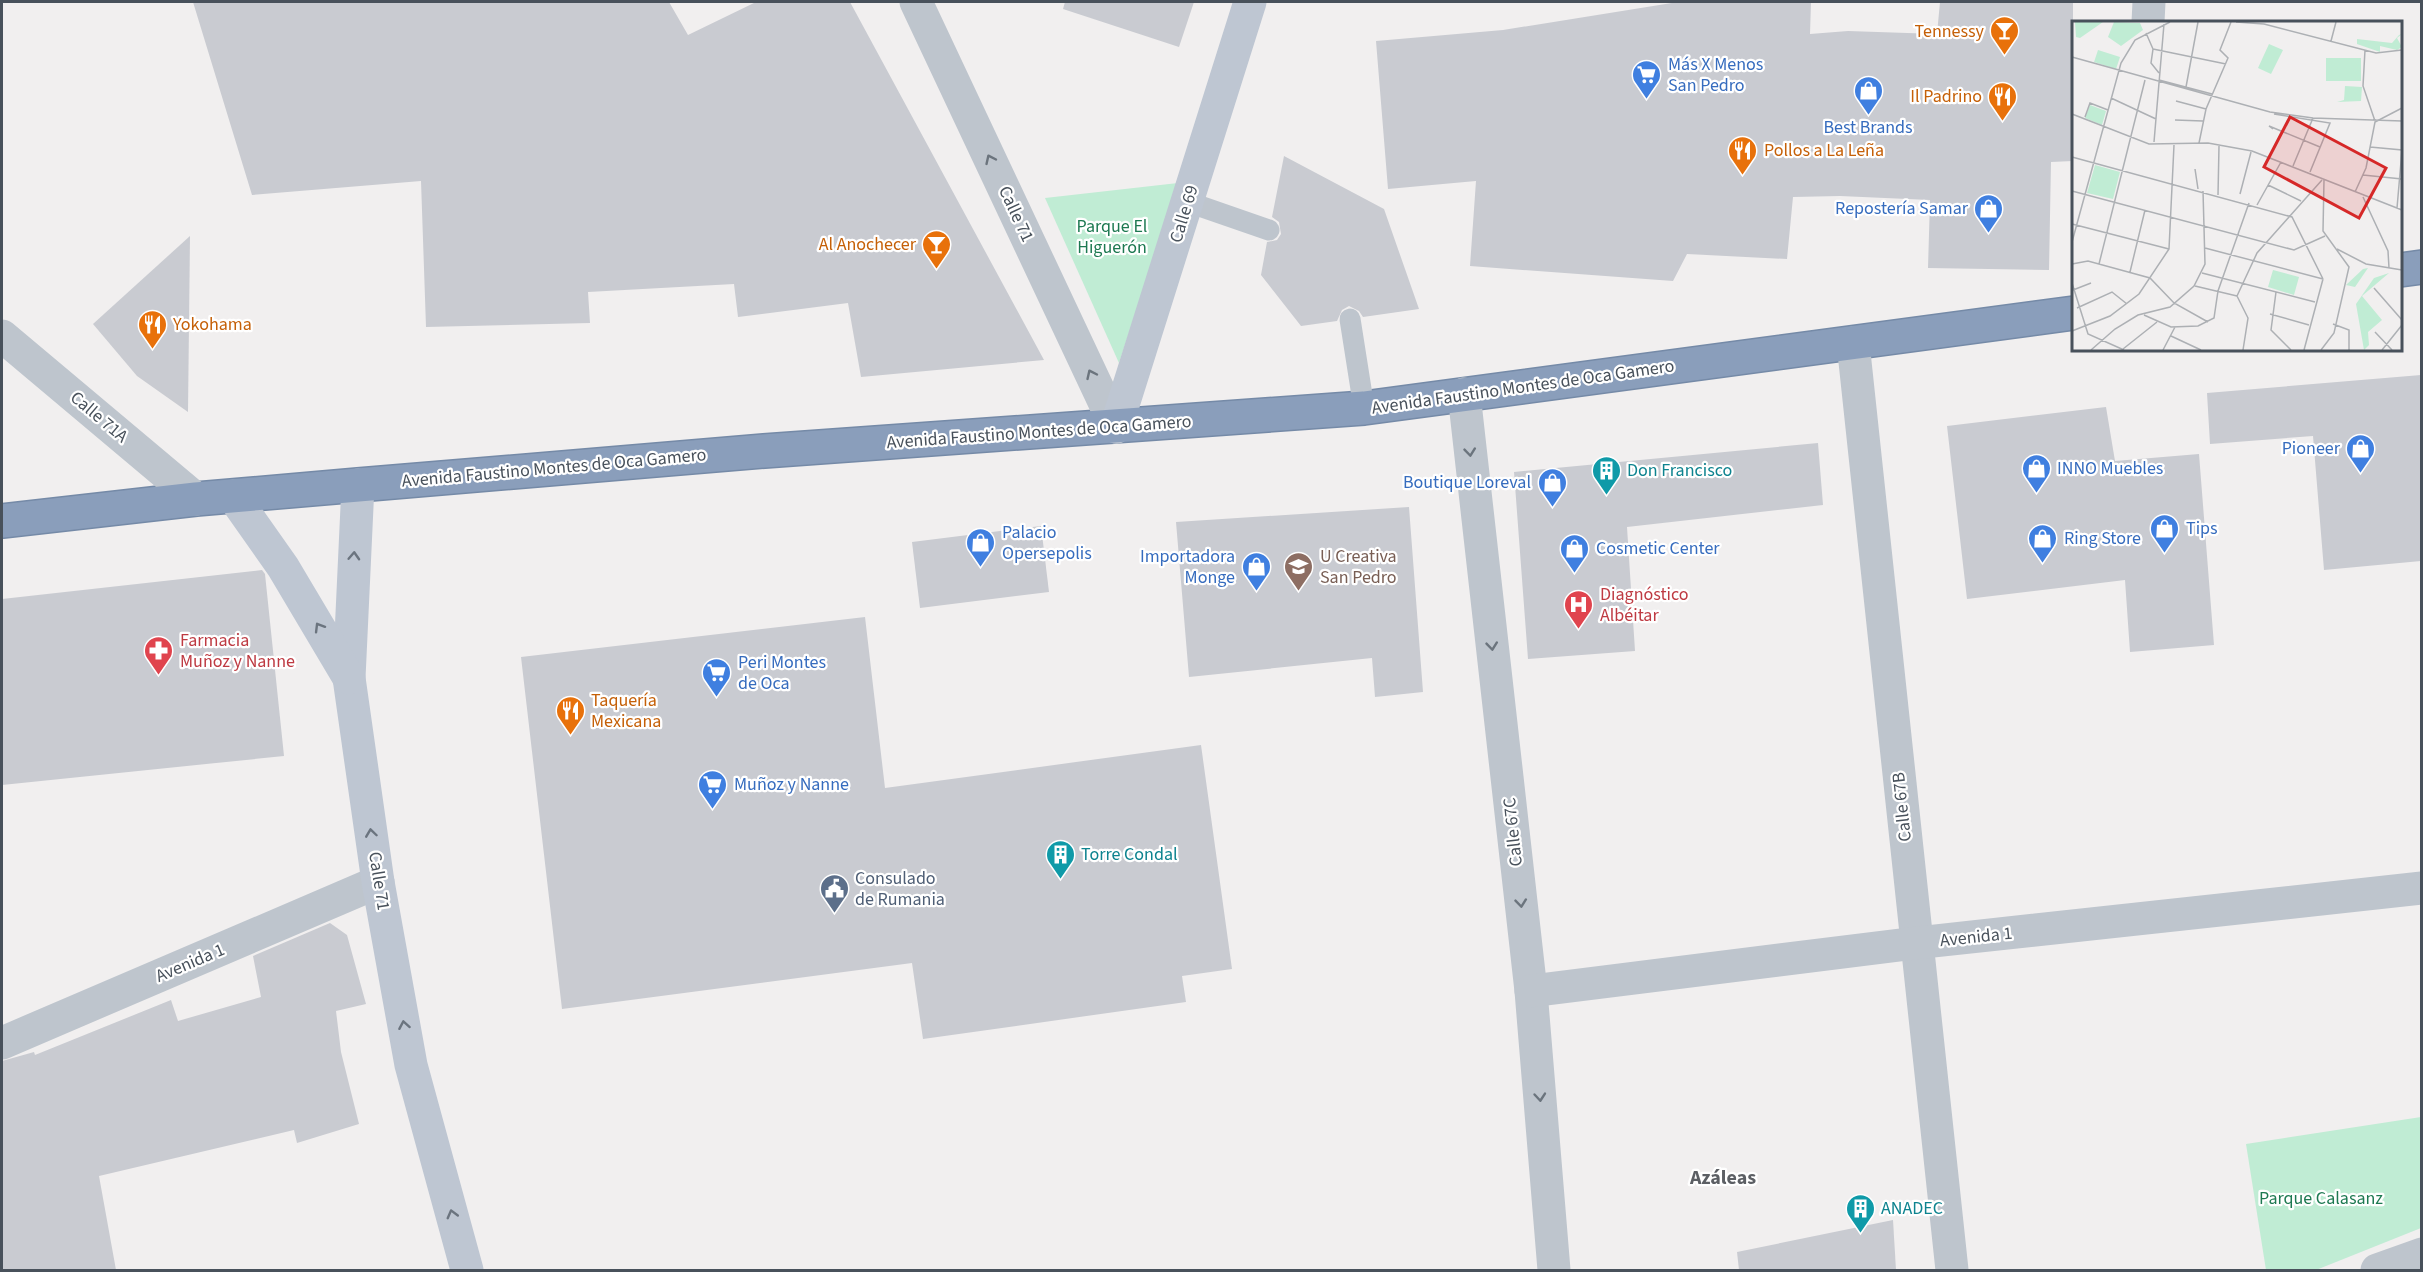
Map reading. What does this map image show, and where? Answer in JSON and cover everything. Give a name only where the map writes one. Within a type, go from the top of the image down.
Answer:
[{"type":"highway","points":[[2402,270],[2421,267]]},
{"type":"highway","name":"Avenida Faustino Montes de Oca Gamero","points":[[2,521],[196,499],[358,484],[752,452],[1364,408],[2072,313]]},
{"type":"main road","name":"Calle 69","points":[[1116,427],[1250,2]]},
{"type":"main road","name":"Calle 71","points":[[358,484],[349,678],[378,882],[411,1065],[467,1270]]},
{"type":"main road","points":[[232,496],[284,567],[349,678]]},
{"type":"street","name":"Calle 71","points":[[915,2],[1116,427]]},
{"type":"street","points":[[2148,21],[2149,2]]},
{"type":"street","name":"Calle 71A","points":[[2,336],[196,499]]},
{"type":"street","name":"Calle 67B","points":[[1853,343],[1952,1270]]},
{"type":"street","name":"Calle 67C","points":[[1464,394],[1531,991],[1554,1270]]},
{"type":"street","name":"Avenida 1","points":[[2,1043],[378,882]]},
{"type":"street","name":"Avenida 1","points":[[1531,991],[1916,943],[2421,888]]},
{"type":"street","points":[[2377,1270],[2421,1254]]},
{"type":"lane","points":[[1188,202],[1269,230]]},
{"type":"lane","points":[[1350,319],[1364,408]]},
{"type":"green space","name":"Parque El Higuerón","points":[[1178,183],[1119,363],[1045,198]]},
{"type":"green space","name":"Parque Calasanz","points":[[2421,1117],[2421,1228],[2316,1270],[2266,1270],[2246,1144]]},
{"type":"building","points":[[193,2],[669,2],[688,35],[756,2],[850,2],[1044,360],[861,377],[848,303],[738,317],[734,284],[588,292],[590,323],[426,327],[421,181],[252,195]]},
{"type":"building","points":[[1065,2],[1194,2],[1179,47],[1063,9]]},
{"type":"building","points":[[1678,2],[1811,2],[1810,34],[1848,31],[1937,34],[1940,2],[2073,2],[2072,161],[2051,162],[2049,270],[1928,268],[1930,200],[1840,196],[1793,197],[1787,259],[1687,254],[1673,281],[1470,266],[1476,181],[1388,189],[1376,41],[1503,30]]},
{"type":"building","points":[[1284,156],[1384,209],[1419,309],[1363,317],[1359,311],[1349,306],[1342,310],[1337,321],[1301,326],[1261,275],[1267,242],[1277,240],[1281,234],[1279,222],[1272,217]]},
{"type":"building","name":"Yokohama","points":[[190,236],[188,412],[137,376],[93,324]]},
{"type":"building","name":"Pioneer","points":[[2421,375],[2421,561],[2324,570],[2313,436],[2210,444],[2207,393]]},
{"type":"building","points":[[2106,407],[2115,461],[2199,454],[2214,645],[2130,652],[2125,580],[1967,599],[1947,426]]},
{"type":"building","points":[[1818,443],[1823,505],[1627,527],[1635,651],[1528,659],[1514,472]]},
{"type":"building","name":"U Creativa San Pedro","points":[[1409,507],[1423,692],[1375,697],[1372,658],[1189,677],[1176,522]]},
{"type":"building","name":"Palacio Opersepolis","points":[[1041,526],[1049,592],[920,608],[912,542]]},
{"type":"building","name":"Farmacia Muñoz y Nanne","points":[[262,570],[265,574],[284,756],[2,785],[2,599]]},
{"type":"building","name":"Muñoz y Nanne","points":[[865,617],[885,788],[1201,745],[1232,969],[1182,976],[1186,1002],[923,1039],[912,963],[562,1009],[521,657]]},
{"type":"building","points":[[330,923],[347,935],[366,1004],[336,1011],[341,1052],[359,1124],[297,1143],[294,1130],[99,1176],[116,1270],[2,1270],[2,1061],[34,1052],[35,1055],[171,1000],[178,1021],[261,997],[253,956]]},
{"type":"building","name":"ANADEC","points":[[1893,1220],[1896,1270],[1739,1270],[1737,1252]]},
{"type":"place","name":"Tennessy","points":[[2005,56]]},
{"type":"place","name":"Más X Menos San Pedro","points":[[1647,100]]},
{"type":"place","name":"Best Brands","points":[[1868,116]]},
{"type":"place","name":"Il Padrino","points":[[2003,122]]},
{"type":"place","name":"Pollos a La Leña","points":[[1743,176]]},
{"type":"place","name":"Repostería Samar","points":[[1989,234]]},
{"type":"place","name":"Al Anochecer","points":[[937,270]]},
{"type":"place","name":"Yokohama","points":[[152,350]]},
{"type":"place","name":"Pioneer","points":[[2361,474]]},
{"type":"place","name":"INNO Muebles","points":[[2036,494]]},
{"type":"place","name":"Don Francisco","points":[[1606,496]]},
{"type":"place","name":"Boutique Loreval","points":[[1552,508]]},
{"type":"place","name":"Tips","points":[[2165,554]]},
{"type":"place","name":"Ring Store","points":[[2043,564]]},
{"type":"place","name":"Palacio Opersepolis","points":[[981,568]]},
{"type":"place","name":"Cosmetic Center","points":[[1575,574]]},
{"type":"place","name":"Importadora Monge","points":[[1256,592]]},
{"type":"place","name":"U Creativa San Pedro","points":[[1299,592]]},
{"type":"place","name":"Diagnóstico Albéitar","points":[[1579,630]]},
{"type":"place","name":"Farmacia Muñoz y Nanne","points":[[159,676]]},
{"type":"place","name":"Peri Montes de Oca","points":[[717,698]]},
{"type":"place","name":"Taquería Mexicana","points":[[570,736]]},
{"type":"place","name":"Muñoz y Nanne","points":[[713,810]]},
{"type":"place","name":"Torre Condal","points":[[1060,880]]},
{"type":"place","name":"Consulado de Rumania","points":[[834,914]]},
{"type":"place","name":"ANADEC","points":[[1860,1234]]},
{"type":"district","name":"Azáleas","points":[[1723,1178]]}]
